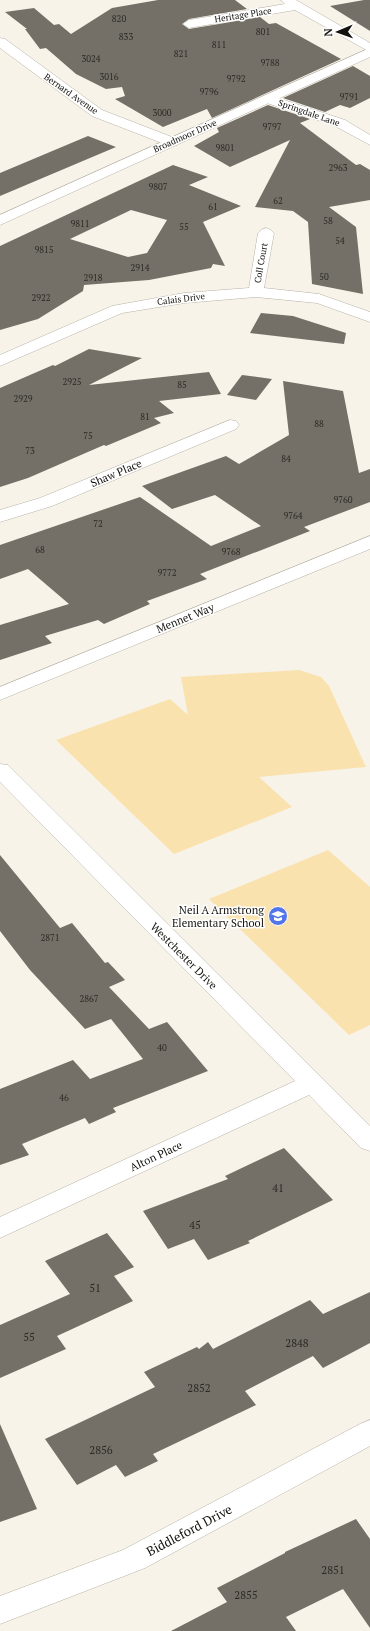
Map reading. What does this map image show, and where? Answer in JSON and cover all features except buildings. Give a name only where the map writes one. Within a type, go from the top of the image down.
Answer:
[{"type":"street","name":"Heritage Place","points":[[189,24],[292,3]]},
{"type":"street","points":[[292,3],[370,48]]},
{"type":"street","name":"Bernard Avenue","points":[[0,42],[97,113],[172,142]]},
{"type":"street","name":"Broadmoor Drive","points":[[0,222],[370,52]]},
{"type":"street","name":"Springdale Lane","points":[[269,99],[340,123],[370,141]]},
{"type":"street","name":"Coll Court","points":[[256,292],[266,233]]},
{"type":"street","name":"Calais Drive","points":[[0,361],[118,309],[184,298],[256,292],[319,299],[370,317]]},
{"type":"street","name":"Shaw Place","points":[[0,516],[46,502],[230,425]]},
{"type":"street","name":"Mennet Way","points":[[0,694],[370,542]]},
{"type":"street","name":"Westchester Drive","points":[[0,770],[370,1142]]},
{"type":"street","name":"Alton Place","points":[[0,1228],[311,1084]]},
{"type":"street","name":"Biddleford Drive","points":[[0,1610],[134,1559],[370,1432]]},
{"type":"shaded area","points":[[299,670],[321,677],[329,686],[366,767],[259,777],[292,807],[174,854],[56,740],[170,699],[188,715],[181,677]]},
{"type":"shaded area","points":[[328,850],[370,887],[370,1025],[349,1035],[209,899]]},
{"type":"place","name":"Neil A Armstrong Elementary School","points":[[278,916]]}]
